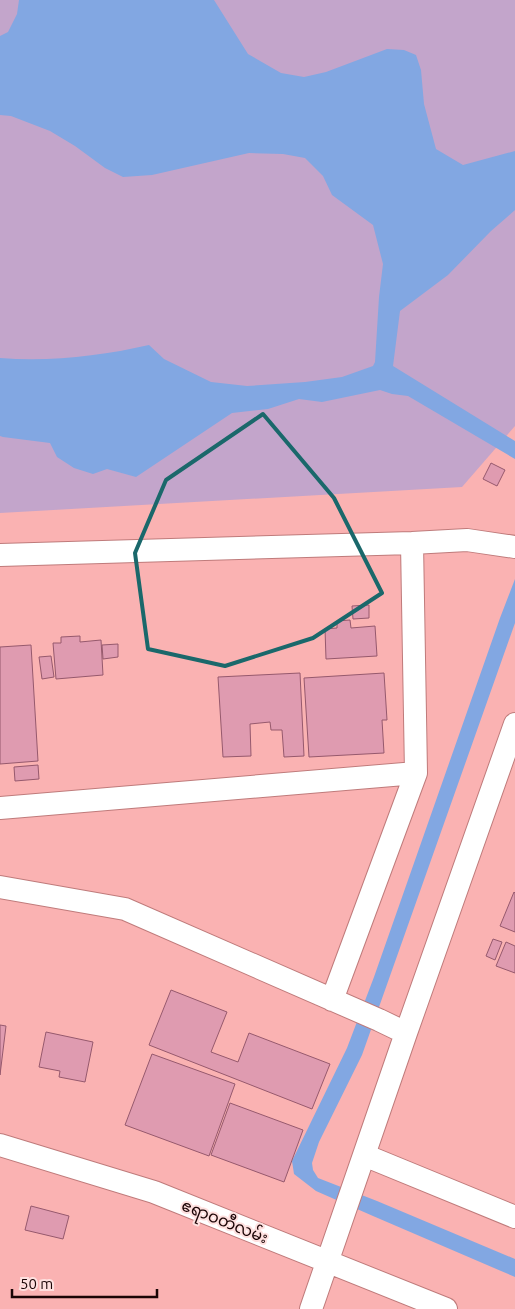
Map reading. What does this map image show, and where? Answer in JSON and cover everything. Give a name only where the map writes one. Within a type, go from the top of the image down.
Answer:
[{"type":"street","points":[[0,556],[467,540],[515,547]]},
{"type":"street","points":[[332,1000],[416,773],[412,543]]},
{"type":"street","points":[[311,1309],[515,724]]},
{"type":"street","points":[[0,808],[416,773]]},
{"type":"street","points":[[0,887],[125,909],[406,1033]]},
{"type":"street","name":"ဧရာဝတီလမ်း","points":[[0,1145],[154,1192],[446,1309]]},
{"type":"street","points":[[364,1155],[515,1217]]},
{"type":"highlighted area","points":[[263,414],[334,498],[382,593],[313,638],[225,666],[148,649],[135,553],[166,480]]},
{"type":"shaded area","points":[[0,0],[515,0],[515,426],[462,487],[0,513]]},
{"type":"water","points":[[19,0],[214,0],[248,54],[281,73],[304,77],[326,72],[387,49],[404,50],[416,55],[421,70],[424,104],[436,149],[463,165],[515,151],[515,210],[491,231],[448,275],[400,311],[393,366],[515,441],[515,459],[408,396],[380,390],[322,402],[299,399],[268,409],[232,413],[136,477],[107,469],[93,474],[74,468],[57,457],[50,443],[0,436],[0,358],[56,359],[149,345],[164,359],[211,382],[247,386],[342,377],[373,366],[375,362],[383,264],[373,225],[332,195],[323,176],[305,158],[283,154],[249,153],[152,175],[123,177],[105,168],[75,146],[50,131],[11,116],[0,115],[0,36],[8,32],[17,14]]},
{"type":"water","points":[[515,579],[515,623],[362,1055],[319,1142],[312,1163],[313,1170],[318,1178],[515,1259],[515,1277],[316,1191],[294,1174],[292,1161],[347,1048]]},
{"type":"building","points":[[491,463],[505,470],[497,486],[483,479]]},
{"type":"building","points":[[369,605],[369,618],[353,619],[352,606]]},
{"type":"building","points":[[350,620],[351,628],[375,626],[377,656],[326,659],[325,629],[337,628],[337,621]]},
{"type":"building","points":[[80,636],[80,642],[101,640],[103,675],[56,679],[53,643],[61,643],[61,637]]},
{"type":"building","points":[[118,644],[118,657],[103,659],[102,645]]},
{"type":"building","points":[[31,645],[38,761],[0,764],[0,647]]},
{"type":"building","points":[[51,656],[54,677],[42,679],[39,657]]},
{"type":"building","points":[[300,673],[304,756],[284,757],[282,730],[271,730],[270,722],[250,724],[251,756],[223,757],[218,677]]},
{"type":"building","points":[[384,673],[387,720],[382,720],[384,753],[309,757],[304,678]]},
{"type":"building","points":[[38,765],[39,779],[15,781],[14,767]]},
{"type":"building","points":[[515,893],[515,932],[500,926]]},
{"type":"building","points":[[493,939],[502,942],[495,960],[486,956]]},
{"type":"building","points":[[506,942],[515,946],[515,973],[496,966]]},
{"type":"building","points":[[171,990],[227,1012],[211,1052],[238,1062],[249,1033],[330,1064],[312,1109],[149,1045]]},
{"type":"building","points":[[0,1025],[6,1026],[0,1075]]},
{"type":"building","points":[[46,1032],[93,1042],[85,1082],[59,1077],[60,1071],[39,1067]]},
{"type":"building","points":[[152,1054],[235,1084],[209,1156],[125,1125]]},
{"type":"building","points":[[230,1103],[303,1130],[284,1182],[211,1155]]},
{"type":"building","points":[[31,1206],[69,1216],[63,1239],[25,1230]]}]
